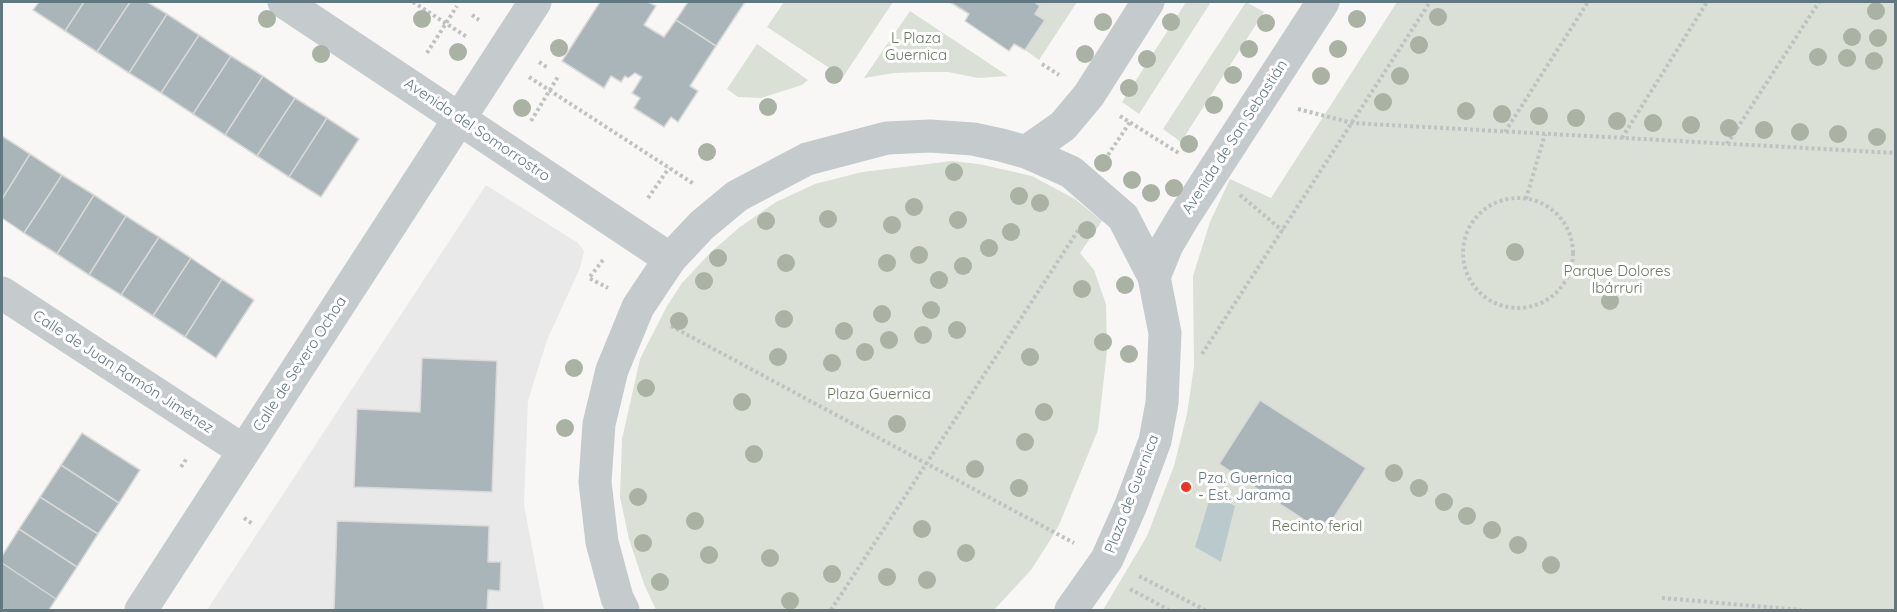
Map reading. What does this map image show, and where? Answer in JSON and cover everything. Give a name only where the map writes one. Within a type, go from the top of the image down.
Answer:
[{"type":"street","name":"Avenida del Somorrostro","points":[[284,2],[670,259]]},
{"type":"street","name":"Calle de Severo Ochoa","points":[[141,610],[458,117],[535,2]]},
{"type":"street","points":[[1026,152],[1063,126],[1089,95],[1148,2]]},
{"type":"street","name":"Avenida de San Sebastián","points":[[1154,277],[1167,245],[1183,218],[1323,2]]},
{"type":"street","name":"Plaza de Guernica","points":[[623,610],[616,598],[602,542],[594,482],[599,424],[612,370],[638,307],[670,259],[736,196],[807,159],[887,138],[930,136],[973,139],[1026,152],[1071,172],[1123,218],[1154,277],[1164,324],[1165,365],[1162,403],[1155,441],[1131,505],[1107,559],[1071,610]]},
{"type":"street","name":"Calle de Juan Ramón Jiménez","points":[[2,293],[244,452]]},
{"type":"path","points":[[413,2],[728,204]]},
{"type":"path","points":[[1165,365],[1194,366],[1430,2]]},
{"type":"path","points":[[1505,132],[1588,2]]},
{"type":"path","points":[[1621,138],[1707,2]]},
{"type":"path","points":[[1727,144],[1819,2]]},
{"type":"path","points":[[1289,106],[1352,123],[1896,153]]},
{"type":"path","points":[[831,610],[1077,234],[1095,191],[1103,164],[1130,122]]},
{"type":"path","points":[[1526,199],[1545,134]]},
{"type":"path","points":[[1235,190],[1283,231]]},
{"type":"path","points":[[1508,199],[1526,199],[1543,204],[1563,221],[1573,245],[1572,264],[1566,281],[1554,295],[1538,304],[1520,309],[1502,306],[1485,297],[1472,284],[1465,266],[1463,248],[1468,231],[1478,216],[1491,205],[1508,199]]},
{"type":"path","points":[[589,278],[693,339],[1062,538],[1205,610]]},
{"type":"path","points":[[1662,598],[1801,610]]},
{"type":"shaded area","points":[[486,185],[578,243],[584,251],[580,268],[547,340],[528,401],[524,505],[544,610],[207,610]]},
{"type":"shaded area","points":[[1211,494],[1235,506],[1221,562],[1195,547]]},
{"type":"green space","points":[[784,2],[893,2],[843,77],[767,27]]},
{"type":"green space","points":[[1034,2],[1077,2],[1039,60],[1025,50],[1044,20],[1035,14],[1040,6]]},
{"type":"green space","points":[[1186,2],[1211,2],[1139,114],[1122,102]]},
{"type":"green space","points":[[1246,2],[1264,12],[1181,142],[1163,129]]},
{"type":"green space","name":"Parque Dolores Ibárruri","points":[[1397,2],[1895,2],[1895,610],[1103,610],[1147,536],[1174,466],[1187,414],[1194,366],[1193,276],[1210,222],[1230,179],[1271,198]],"holes":[[[1211,494],[1221,562],[1196,547]]]},
{"type":"green space","name":"L Plaza Guernica","points":[[910,11],[1008,76],[978,78],[948,72],[925,72],[894,73],[864,78]]},
{"type":"green space","points":[[757,44],[808,80],[802,85],[761,98],[738,97],[727,89]]},
{"type":"green space","name":"Plaza Guernica","points":[[952,161],[979,164],[1032,176],[1075,199],[1102,221],[1080,253],[1094,270],[1106,304],[1107,351],[1098,430],[1059,525],[1031,570],[994,610],[656,610],[644,584],[629,539],[620,497],[622,439],[640,359],[667,306],[682,283],[711,252],[740,227],[776,202],[815,184],[862,172]]},
{"type":"building","points":[[39,2],[84,2],[65,31],[33,10]]},
{"type":"building","points":[[84,2],[130,2],[97,52],[65,31]]},
{"type":"building","points":[[130,2],[147,2],[167,14],[129,73],[97,52]]},
{"type":"building","points":[[600,2],[648,2],[656,6],[644,25],[664,37],[676,20],[716,46],[690,86],[698,91],[678,122],[671,117],[664,127],[634,108],[640,98],[632,93],[642,77],[635,73],[628,78],[625,76],[621,82],[611,76],[604,88],[562,61]]},
{"type":"building","points":[[688,2],[745,2],[716,46],[676,20]]},
{"type":"building","points":[[950,2],[1034,2],[1040,6],[1035,14],[1045,20],[1025,50],[1014,44],[1009,51],[965,21],[969,14]]},
{"type":"building","points":[[167,14],[199,35],[161,93],[129,73]]},
{"type":"building","points":[[199,35],[231,56],[193,114],[161,93]]},
{"type":"building","points":[[231,56],[263,76],[225,135],[193,114]]},
{"type":"building","points":[[263,76],[295,98],[257,156],[225,135]]},
{"type":"building","points":[[295,98],[327,118],[289,177],[257,156]]},
{"type":"building","points":[[327,118],[359,139],[321,197],[289,177]]},
{"type":"building","points":[[2,136],[30,154],[2,199]]},
{"type":"building","points":[[30,154],[62,175],[24,233],[2,218],[2,199]]},
{"type":"building","points":[[62,175],[94,195],[57,254],[24,233]]},
{"type":"building","points":[[94,195],[126,216],[89,275],[57,254]]},
{"type":"building","points":[[126,216],[159,237],[121,295],[89,275]]},
{"type":"building","points":[[159,237],[191,258],[153,316],[121,295]]},
{"type":"building","points":[[191,258],[222,279],[185,337],[153,316]]},
{"type":"building","points":[[222,279],[254,300],[216,358],[185,337]]},
{"type":"building","points":[[422,358],[497,361],[492,492],[354,487],[357,409],[420,412]]},
{"type":"building","points":[[1260,400],[1366,468],[1324,533],[1219,464]]},
{"type":"building","points":[[82,433],[140,470],[119,503],[61,465]]},
{"type":"building","points":[[61,465],[119,503],[98,534],[40,497]]},
{"type":"building","points":[[40,497],[98,534],[77,567],[19,529]]},
{"type":"building","points":[[337,521],[489,526],[488,562],[501,562],[500,591],[488,590],[487,610],[334,610]]},
{"type":"building","points":[[19,529],[77,567],[56,599],[2,563],[2,556]]},
{"type":"building","points":[[2,563],[56,599],[49,610],[5,610],[2,608]]},
{"type":"place","name":"Pza. Guernica - Est. Jarama","points":[[1186,487]]},
{"type":"park label","name":"Recinto ferial","points":[[1317,526]]}]
